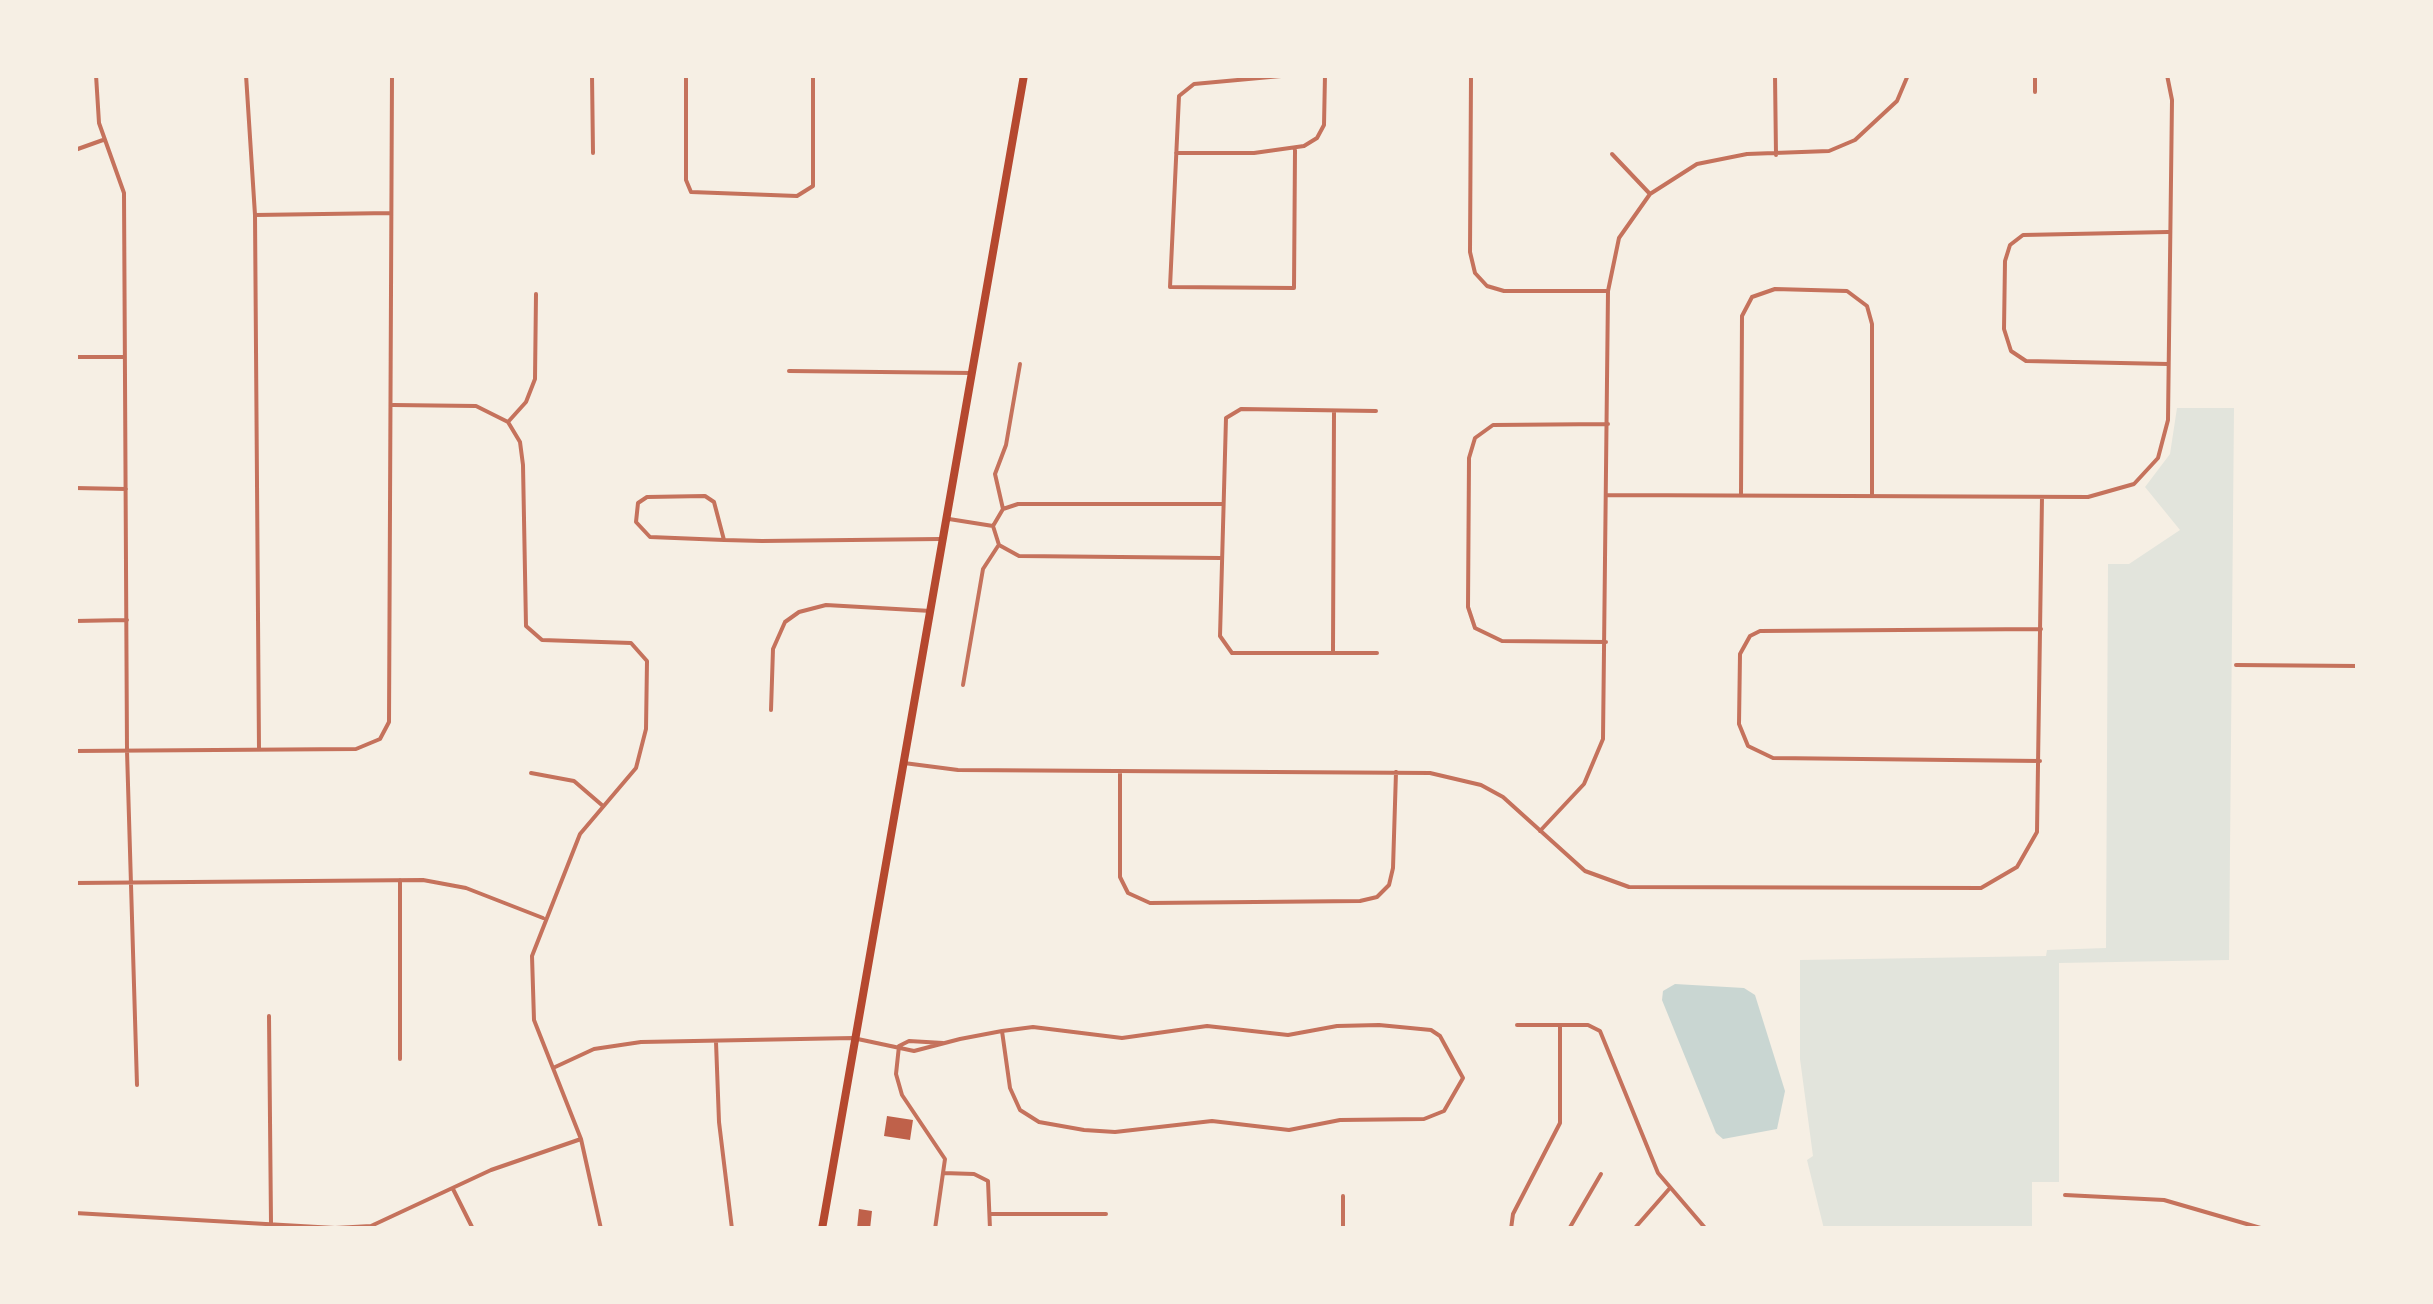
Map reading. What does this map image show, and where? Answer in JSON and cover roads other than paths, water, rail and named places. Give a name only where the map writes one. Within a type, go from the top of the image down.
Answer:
[{"type":"main road","points":[[822,1229],[852,1038],[1024,75]]},
{"type":"street","points":[[96,75],[103,140],[124,193],[127,751],[137,1085]]},
{"type":"street","points":[[246,75],[255,215],[259,749]]},
{"type":"street","points":[[75,751],[356,748],[380,739],[389,722],[392,75]]},
{"type":"street","points":[[592,75],[593,153]]},
{"type":"street","points":[[686,75],[686,180],[691,192],[797,196],[810,190],[813,75]]},
{"type":"street","points":[[1292,75],[1185,88],[1179,96],[1170,287],[1294,288],[1294,150]]},
{"type":"street","points":[[1176,152],[1294,150],[1322,131],[1324,75]]},
{"type":"street","points":[[1472,75],[1470,252],[1474,274],[1487,286],[1504,291],[1608,292]]},
{"type":"street","points":[[1775,75],[1776,154]]},
{"type":"street","points":[[1540,831],[1584,784],[1596,763],[1606,715],[1608,292],[1619,238],[1650,194],[1697,164],[1720,157],[1829,150],[1855,140],[1897,101],[1908,75]]},
{"type":"street","points":[[2034,75],[2035,92]]},
{"type":"street","points":[[1607,495],[2088,498],[2118,492],[2144,476],[2158,458],[2168,420],[2172,100],[2167,75]]},
{"type":"street","points":[[75,150],[103,140]]},
{"type":"street","points":[[1612,154],[1650,194]]},
{"type":"street","points":[[255,215],[392,214]]},
{"type":"street","points":[[2168,364],[2038,363],[2015,354],[2004,328],[2005,260],[2015,240],[2039,231],[2169,232]]},
{"type":"street","points":[[1740,496],[1746,306],[1761,291],[1775,289],[1838,290],[1860,298],[1872,324],[1872,496]]},
{"type":"street","points":[[508,422],[526,402],[536,379],[536,294]]},
{"type":"street","points":[[75,357],[125,357]]},
{"type":"street","points":[[1003,509],[994,474],[1006,445],[1020,364]]},
{"type":"street","points":[[789,371],[972,373]]},
{"type":"street","points":[[393,405],[476,406],[508,422],[520,442],[523,465],[526,626],[542,640],[631,642],[647,661],[643,748],[636,768],[580,834],[543,918],[532,956],[531,1001],[581,1140],[601,1229]]},
{"type":"street","points":[[1333,652],[1334,410]]},
{"type":"street","points":[[1376,410],[1233,412],[1224,426],[1220,636],[1232,653],[1378,653]]},
{"type":"street","points":[[1606,642],[1502,641],[1479,632],[1468,607],[1469,458],[1476,438],[1503,424],[1608,424]]},
{"type":"street","points":[[75,488],[126,489]]},
{"type":"street","points":[[724,540],[714,502],[705,496],[646,497],[638,503],[638,528],[650,537],[724,540],[943,539]]},
{"type":"street","points":[[904,763],[958,770],[1443,775],[1481,785],[1502,797],[1585,871],[1629,887],[1960,891],[2000,880],[2030,850],[2040,810],[2042,497]]},
{"type":"street","points":[[1221,558],[1019,556],[999,545],[993,526],[1003,509],[1018,504],[1222,504]]},
{"type":"street","points":[[947,518],[993,526]]},
{"type":"street","points":[[962,684],[983,569],[999,545]]},
{"type":"street","points":[[771,710],[773,649],[785,622],[799,612],[826,605],[930,611]]},
{"type":"street","points":[[75,621],[127,620]]},
{"type":"street","points":[[2040,762],[1773,758],[1748,746],[1740,724],[1740,654],[1750,636],[1760,631],[2041,629]]},
{"type":"street","points":[[2236,666],[2358,666]]},
{"type":"street","points":[[1120,771],[1119,868],[1128,893],[1150,903],[1360,901],[1377,897],[1389,885],[1393,868],[1396,772]]},
{"type":"street","points":[[531,773],[574,781],[603,806]]},
{"type":"street","points":[[75,883],[400,880],[454,884],[543,918]]},
{"type":"street","points":[[400,880],[400,1060]]},
{"type":"street","points":[[269,1016],[270,1224]]},
{"type":"street","points":[[1512,1229],[1513,1214],[1560,1122],[1560,1025]]},
{"type":"street","points":[[1517,1026],[1588,1025],[1600,1031],[1658,1172],[1706,1229]]},
{"type":"street","points":[[553,1068],[614,1044],[852,1038],[914,1051],[942,1043],[1002,1031],[1034,1027],[1122,1038],[1207,1026],[1288,1035],[1336,1026],[1424,1028],[1440,1036],[1462,1070],[1459,1092],[1444,1111],[1424,1119],[1340,1120],[1289,1130],[1212,1121],[1116,1132],[1084,1130],[1039,1122],[1020,1110],[1010,1088],[1002,1031]]},
{"type":"street","points":[[899,1046],[908,1041],[942,1043]]},
{"type":"street","points":[[716,1042],[719,1122],[732,1229]]},
{"type":"street","points":[[899,1046],[898,1086],[944,1154],[935,1229]]},
{"type":"street","points":[[75,1213],[372,1226],[453,1188],[581,1140]]},
{"type":"street","points":[[943,1173],[980,1176],[990,1190],[990,1229]]},
{"type":"street","points":[[1569,1229],[1601,1174]]},
{"type":"street","points":[[453,1188],[473,1229]]},
{"type":"street","points":[[1634,1229],[1670,1188]]},
{"type":"street","points":[[2065,1194],[2164,1200],[2226,1214],[2264,1229]]},
{"type":"street","points":[[1343,1196],[1343,1229]]},
{"type":"street","points":[[990,1214],[1106,1214]]}]
